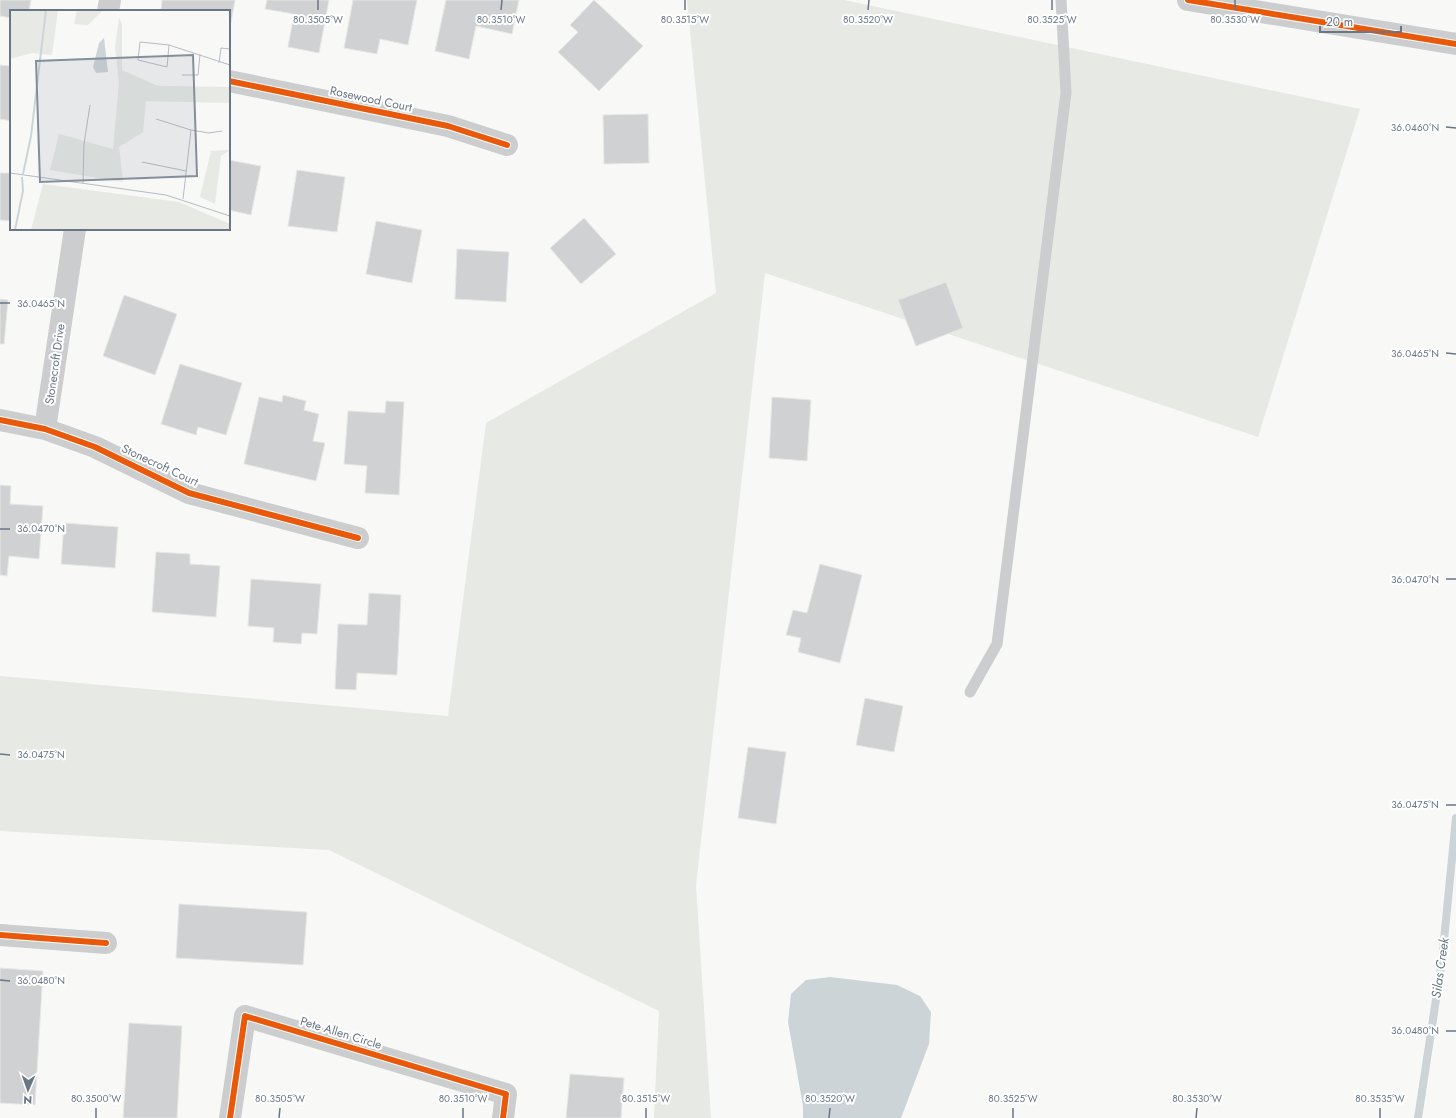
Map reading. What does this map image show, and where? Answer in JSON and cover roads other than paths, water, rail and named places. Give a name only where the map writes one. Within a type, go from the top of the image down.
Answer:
[{"type":"street","points":[[108,10],[110,0]]},
{"type":"street","points":[[1188,0],[1456,44]]},
{"type":"street","name":"Rosewood Court","points":[[230,81],[448,126],[507,145]]},
{"type":"street","name":"Stonecroft Drive","points":[[45,428],[75,230]]},
{"type":"street","name":"Stonecroft Court","points":[[0,420],[45,428],[95,446],[189,493],[358,538]]},
{"type":"street","points":[[0,935],[106,943]]},
{"type":"street","name":"Pete Allen Circle","points":[[230,1118],[245,1016],[506,1094],[503,1118]]},
{"type":"lane","points":[[970,692],[997,644],[1066,93],[1062,0]]},
{"type":"waterway","name":"Silas Creek","points":[[1418,1118],[1442,960],[1456,818]]}]
